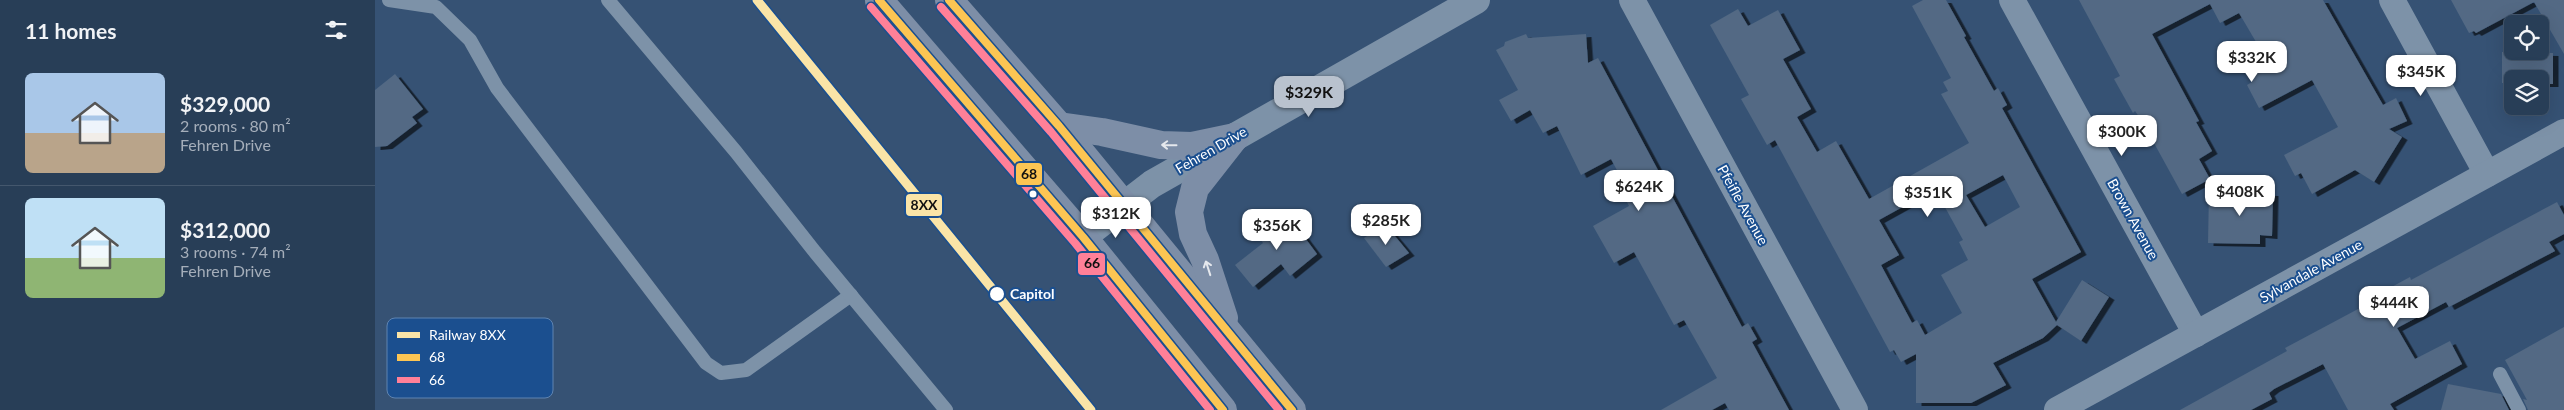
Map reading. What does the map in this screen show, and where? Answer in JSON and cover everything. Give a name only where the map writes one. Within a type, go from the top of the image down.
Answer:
[{"type":"main road","points":[[879,0],[1083,237],[1223,410]]},
{"type":"main road","points":[[949,0],[1059,126],[1292,410]]},
{"type":"main road","points":[[1059,126],[1102,132],[1161,145],[1192,146],[1235,137]]},
{"type":"main road","points":[[1228,332],[1205,260],[1193,234],[1189,212],[1195,188],[1235,137]]},
{"type":"street","name":"Fehren Drive","points":[[1083,237],[1152,184],[1476,0]]},
{"type":"street","name":"Pfeifle Avenue","points":[[1632,0],[1855,410]]},
{"type":"street","name":"Brown Avenue","points":[[2012,0],[2196,334]]},
{"type":"street","points":[[2392,0],[2487,174]]},
{"type":"street","name":"Sylvandale Avenue","points":[[2057,410],[2564,132]]},
{"type":"lane","points":[[389,0],[436,7],[470,40],[497,88],[706,363],[721,373],[746,370],[851,295]]},
{"type":"lane","points":[[607,0],[736,152],[946,410]]},
{"type":"lane","points":[[2500,374],[2519,410]]},
{"type":"building","points":[[1923,0],[1946,0],[1994,91],[1998,88],[2007,105],[2002,108],[2081,252],[2032,279],[2056,322],[2082,280],[2109,297],[2081,341],[2057,325],[2043,338],[1993,363],[2006,385],[1971,403],[1916,403],[1916,354],[1901,362],[1894,350],[1890,352],[1775,140],[1767,145],[1741,99],[1749,95],[1710,25],[1738,9],[1748,26],[1778,10],[1800,50],[1783,59],[1811,109],[1797,117],[1817,152],[1836,141],[1869,199],[1969,143],[1941,94],[1948,91],[1943,82],[1951,78],[1912,6]],"holes":[[[2003,175],[2020,207],[1985,227],[1966,195]],[[1935,189],[1963,240],[1959,242],[1968,260],[1941,275],[1962,313],[1925,335],[1917,320],[1912,323],[1881,265],[1899,255],[1879,220]]]},
{"type":"building","points":[[2079,0],[2323,0],[2383,105],[2396,98],[2407,121],[2389,129],[2402,137],[2374,182],[2355,170],[2312,194],[2301,173],[2295,176],[2284,155],[2338,127],[2312,80],[2259,108],[2247,85],[2252,82],[2238,59],[2259,47],[2239,13],[2220,23],[2210,4],[2152,34],[2199,121],[2196,122],[2212,151],[2199,159],[2210,179],[2182,194],[2143,123],[2135,111],[2133,113],[2114,79],[2120,76]]},
{"type":"building","points":[[2451,0],[2564,0],[2564,54],[2549,28],[2549,15],[2542,15],[2534,2],[2510,15],[2504,15],[2504,18],[2476,33],[2474,31],[2469,33]]},
{"type":"building","points":[[1526,34],[1528,38],[1586,34],[1588,63],[1598,58],[1742,327],[1748,323],[1757,339],[1752,342],[1789,410],[1729,410],[1725,403],[1712,410],[1661,410],[1717,378],[1684,320],[1674,325],[1634,252],[1614,263],[1593,226],[1629,206],[1624,196],[1629,193],[1611,159],[1581,175],[1557,126],[1543,133],[1530,110],[1511,121],[1499,100],[1518,90],[1496,50],[1504,46],[1505,42]]},
{"type":"building","points":[[2502,52],[2504,52],[2504,60],[2549,60],[2549,53],[2553,53],[2553,84],[2549,84],[2549,70],[2504,70],[2504,83],[2502,83]]},
{"type":"building","points":[[395,74],[423,109],[412,117],[417,123],[387,146],[375,147],[375,90]]},
{"type":"building","points":[[2209,191],[2273,193],[2272,236],[2260,235],[2260,244],[2208,243]]},
{"type":"building","points":[[2557,202],[2564,215],[2564,234],[2549,242],[2555,251],[2449,307],[2446,302],[2397,328],[2415,359],[2450,341],[2462,364],[2390,404],[2394,410],[2348,410],[2323,364],[2274,389],[2269,393],[2272,399],[2251,410],[2180,410],[2287,351],[2285,348],[2388,293],[2386,290],[2410,277],[2411,280]]},
{"type":"building","points":[[1285,211],[1317,254],[1290,276],[1281,264],[1253,287],[1235,265],[1263,243],[1257,234]]},
{"type":"building","points":[[1385,224],[1409,253],[1386,267],[1364,238]]},
{"type":"building","points":[[2564,327],[2564,410],[2528,410],[2523,399],[2527,400],[2505,360]]},
{"type":"building","points":[[2448,384],[2501,394],[2509,410],[2441,410]]},
{"type":"rail line","name":"8XX","points":[[757,0],[1091,410]]},
{"type":"transit line","name":"68","points":[[879,0],[1083,237],[1223,410]]},
{"type":"transit line","name":"68","points":[[949,0],[1059,126],[1292,410]]},
{"type":"transit line","name":"66","points":[[871,7],[1075,243],[1210,410]]},
{"type":"transit line","name":"66","points":[[941,7],[1051,132],[1279,410]]},
{"type":"place","name":"Capitol","points":[[997,294]]}]
